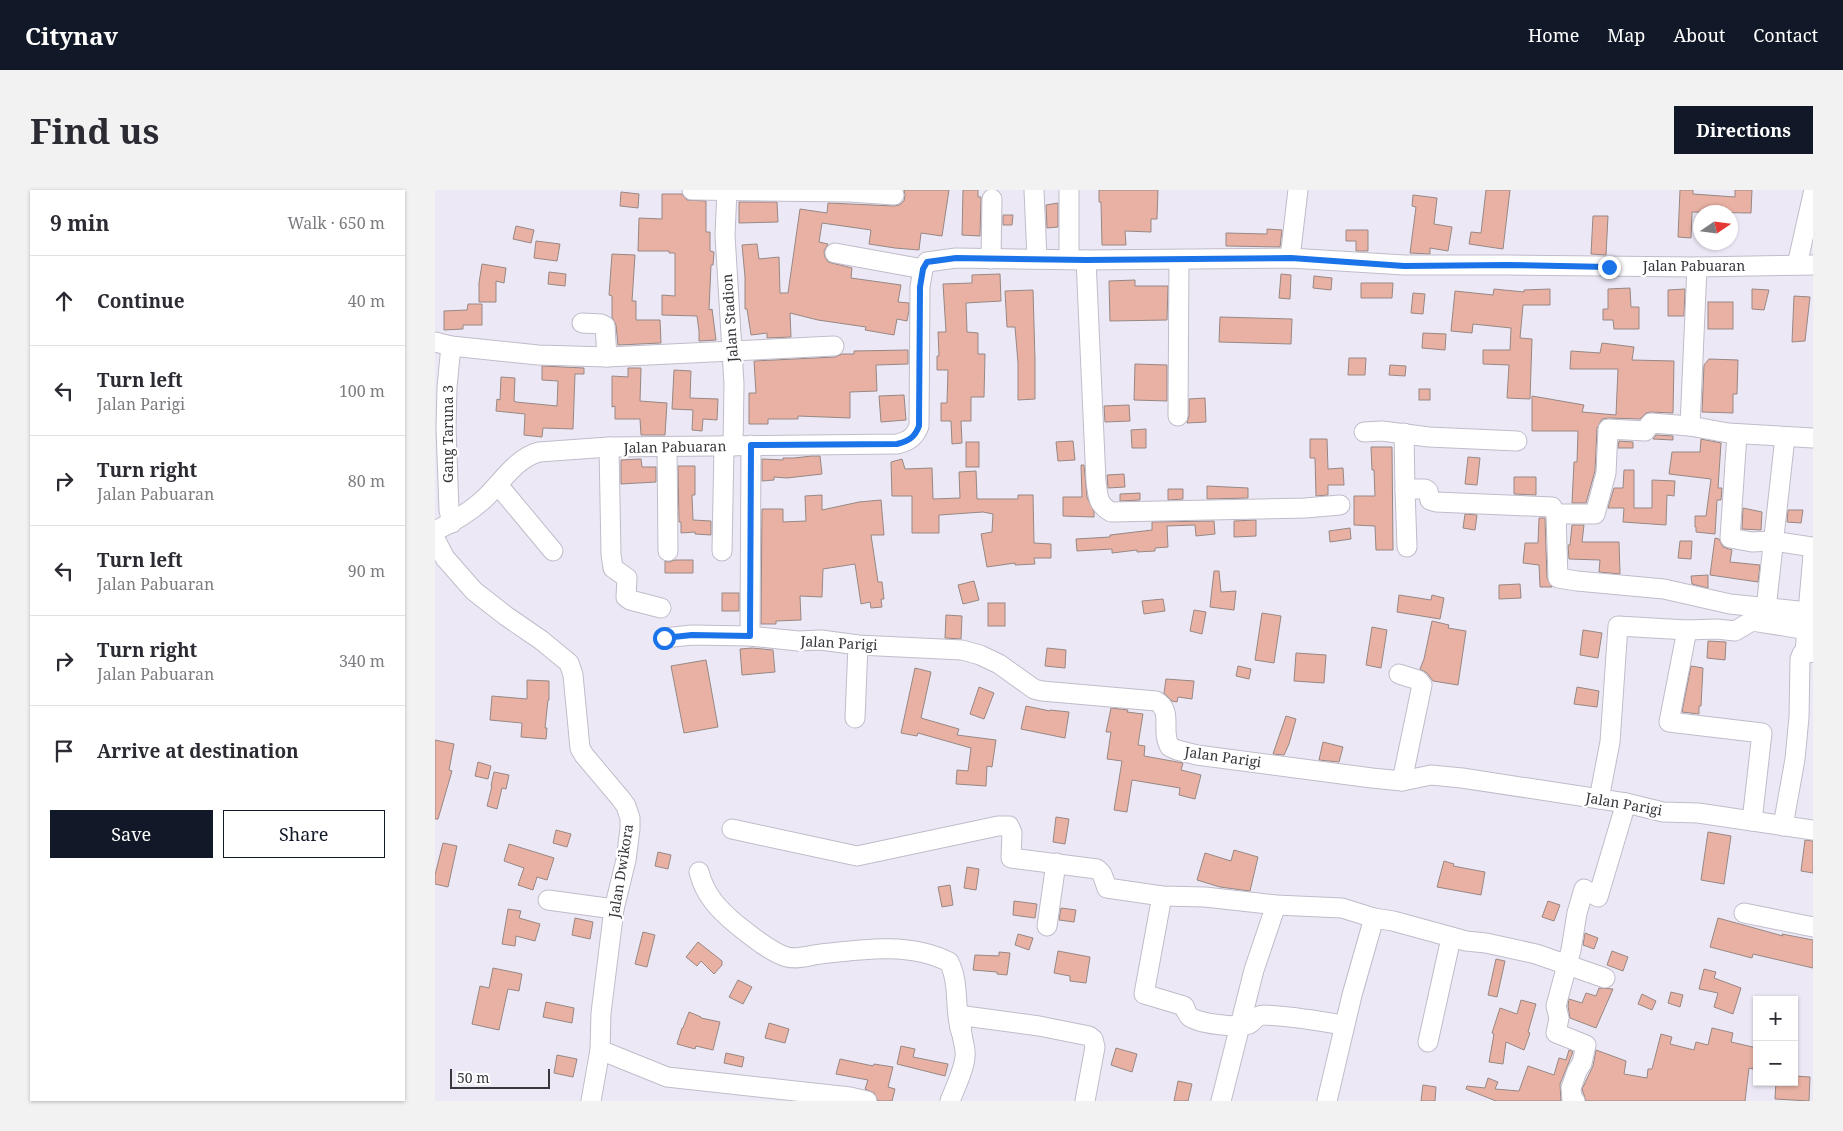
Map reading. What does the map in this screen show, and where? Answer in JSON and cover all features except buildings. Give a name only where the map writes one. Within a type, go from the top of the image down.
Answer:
[{"type":"street","points":[[692,190],[850,191],[894,196]]},
{"type":"street","points":[[1034,190],[1037,259]]},
{"type":"street","points":[[1069,190],[1096,481],[1098,499],[1103,508],[1111,512],[1305,508],[1340,505]]},
{"type":"street","points":[[1291,258],[1298,190]]},
{"type":"street","name":"Jalan Stadion","points":[[727,191],[725,235],[736,446]]},
{"type":"street","points":[[1805,265],[1813,194]]},
{"type":"street","points":[[991,258],[992,199]]},
{"type":"street","points":[[835,253],[923,269]]},
{"type":"street","name":"Jalan Pabuaran","points":[[443,527],[468,513],[530,454],[559,449],[609,447],[897,444],[906,442],[916,435],[919,426],[920,287],[923,269],[927,262],[936,260],[991,258],[1179,260],[1291,258],[1404,266],[1697,267],[1805,265]]},
{"type":"street","points":[[1178,416],[1179,260]]},
{"type":"street","points":[[1690,426],[1697,267]]},
{"type":"street","points":[[582,323],[605,326],[607,357]]},
{"type":"street","points":[[443,344],[538,355],[607,357],[834,346]]},
{"type":"street","name":"Gang Taruna 3","points":[[443,344],[447,387],[446,428],[449,510],[443,527]]},
{"type":"street","points":[[1556,514],[1595,514],[1606,473],[1608,429],[1645,431],[1651,422],[1737,434],[1813,438]]},
{"type":"street","points":[[1364,432],[1382,431],[1429,437],[1517,441]]},
{"type":"street","points":[[1404,433],[1407,547]]},
{"type":"street","points":[[1737,434],[1730,538],[1752,542],[1773,541],[1813,546]]},
{"type":"street","points":[[1766,609],[1785,437]]},
{"type":"street","points":[[722,551],[736,446]]},
{"type":"street","points":[[736,446],[750,630]]},
{"type":"street","points":[[609,447],[611,554],[613,568],[615,571],[626,575],[626,597],[630,600],[661,608]]},
{"type":"street","points":[[667,447],[668,551]]},
{"type":"street","points":[[498,486],[553,551]]},
{"type":"street","points":[[1405,489],[1425,489],[1428,491],[1430,500],[1436,502],[1552,507],[1556,514],[1558,578],[1663,589],[1731,604],[1810,618]]},
{"type":"street","name":"Jalan Dwikora","points":[[435,539],[445,558],[474,591],[541,640],[570,666],[580,748],[621,799],[626,806],[630,818],[626,860],[614,909],[601,1013],[600,1050],[591,1101]]},
{"type":"street","points":[[1783,826],[1795,759],[1799,718],[1801,659],[1803,654],[1809,653],[1813,555]]},
{"type":"street","points":[[1599,799],[1610,742],[1618,626],[1735,631],[1752,621],[1810,618]]},
{"type":"street","name":"Jalan Parigi","points":[[664,638],[750,630],[798,641],[821,640],[858,645],[962,650],[980,655],[999,664],[1034,689],[1055,693],[1156,701],[1163,704],[1166,709],[1167,743],[1170,747],[1177,750],[1402,781],[1431,775],[1626,803],[1663,812],[1698,813],[1813,830]]},
{"type":"street","points":[[1687,630],[1669,722],[1762,733],[1752,821]]},
{"type":"street","points":[[855,718],[858,645]]},
{"type":"street","points":[[1399,674],[1418,680],[1421,685],[1402,781]]},
{"type":"street","points":[[1575,1101],[1572,1100],[1571,1088],[1582,1063],[1586,1045],[1556,1033],[1559,1018],[1556,1006],[1584,889],[1598,897],[1626,803]]},
{"type":"street","points":[[732,829],[857,856],[998,826],[1009,826],[1012,833],[1011,858],[1097,868],[1103,874],[1107,888],[1162,896],[1205,897],[1276,905],[1342,908],[1451,938],[1508,948],[1567,964],[1605,978]]},
{"type":"street","points":[[1047,926],[1056,864]]},
{"type":"street","points":[[699,872],[702,884],[721,911],[744,930],[779,954],[789,958],[882,949],[916,951],[940,957],[949,962],[955,979],[956,1010],[965,1056],[950,1101]]},
{"type":"street","points":[[1162,896],[1144,994],[1184,1006],[1187,1015],[1193,1019],[1210,1023],[1240,1026],[1250,1023],[1256,1016],[1262,1015],[1291,1016],[1344,1025]]},
{"type":"street","points":[[548,900],[614,909]]},
{"type":"street","points":[[1221,1101],[1254,970],[1276,905]]},
{"type":"street","points":[[1744,913],[1813,927]]},
{"type":"street","points":[[1327,1101],[1351,994],[1374,918]]},
{"type":"street","points":[[1428,1042],[1451,938]]},
{"type":"street","points":[[961,1032],[963,1018],[977,1016],[1089,1036],[1093,1039],[1095,1047],[1085,1101]]},
{"type":"street","points":[[600,1050],[667,1077],[850,1097],[867,1101]]},
{"type":"route","points":[[664,638],[692,635],[750,636],[751,445],[897,444],[906,442],[916,435],[919,426],[920,287],[923,269],[927,262],[956,258],[1086,260],[1291,258],[1404,266],[1507,265],[1609,267]]}]
